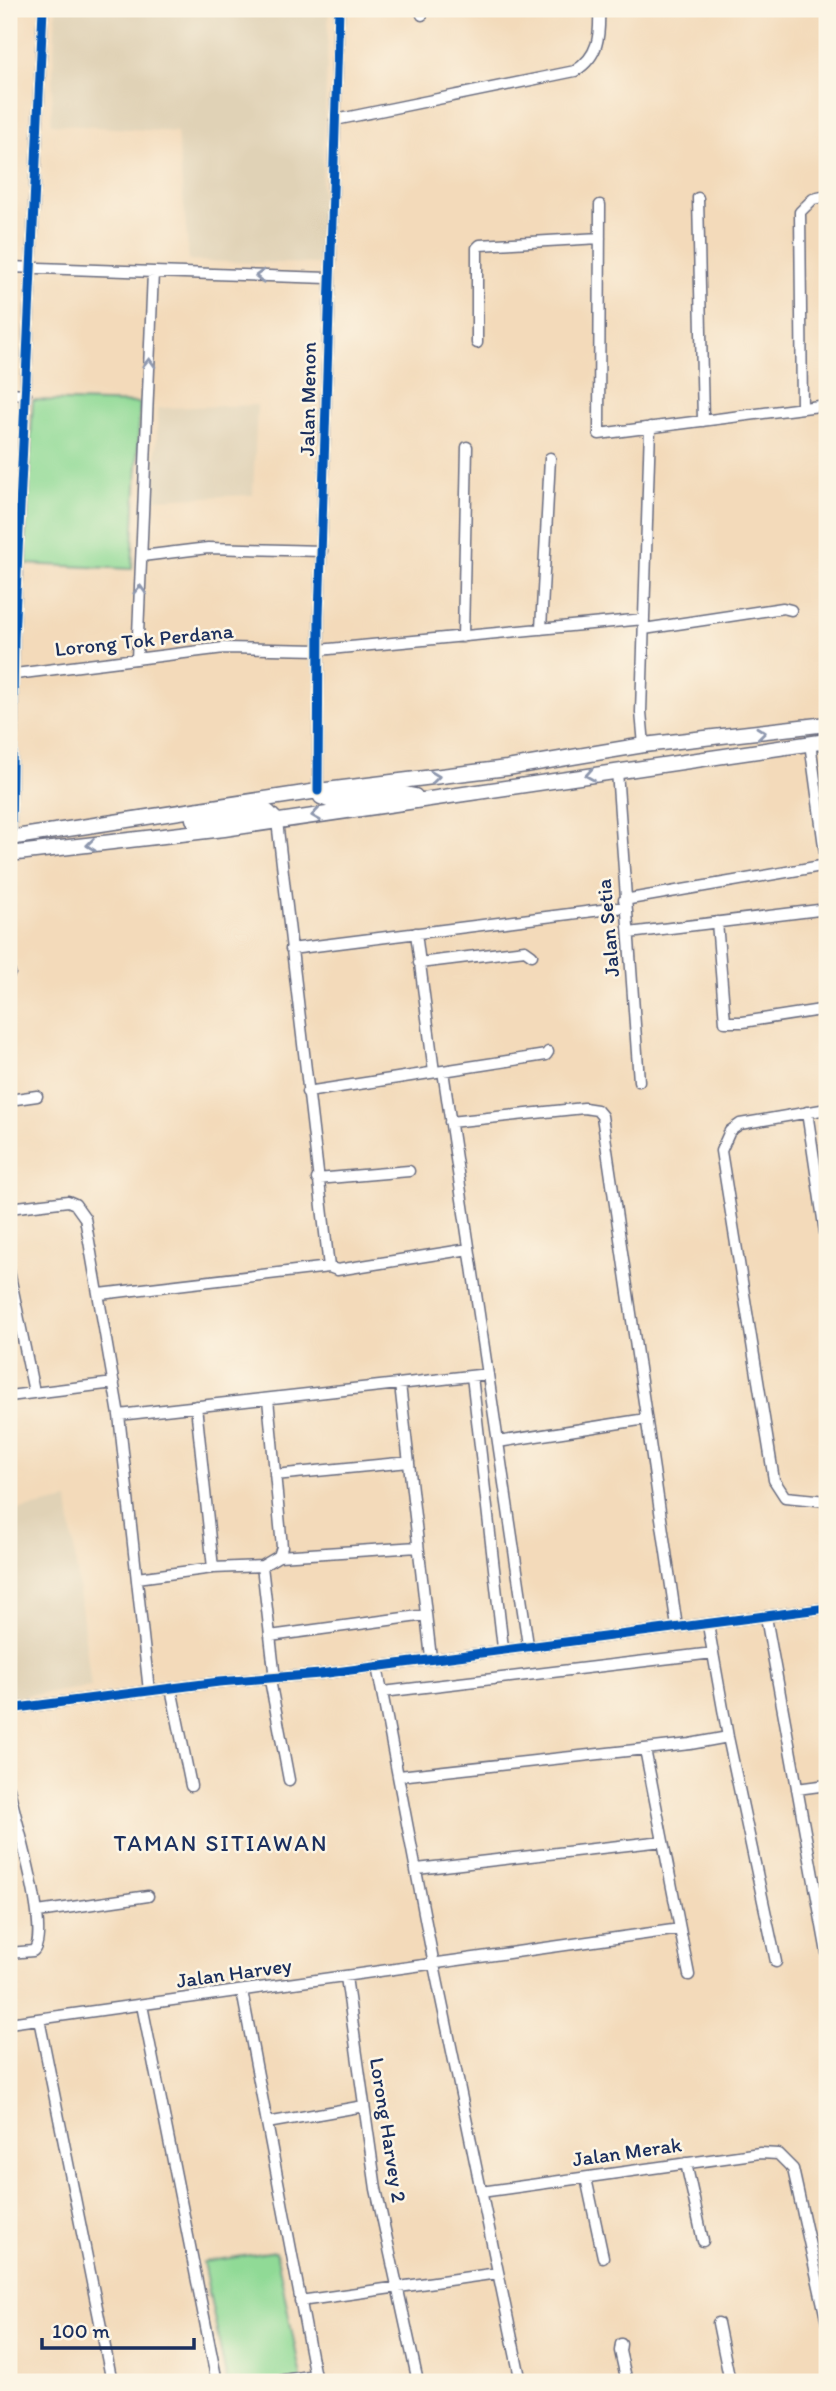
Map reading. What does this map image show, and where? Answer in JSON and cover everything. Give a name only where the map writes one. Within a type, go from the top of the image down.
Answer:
[{"type":"highway","points":[[10,837],[318,791],[507,768],[644,745],[827,724]]},
{"type":"highway","points":[[803,727],[827,734]]},
{"type":"highway","points":[[9,854],[277,821],[827,741]]},
{"type":"highway","points":[[644,745],[648,752],[657,756],[723,748],[788,746]]},
{"type":"highway","points":[[507,768],[537,771],[604,760],[617,771]]},
{"type":"highway","points":[[318,791],[321,797],[331,801],[400,793],[431,799]]},
{"type":"highway","points":[[122,822],[209,818],[260,812],[268,812],[277,821]]},
{"type":"street","points":[[10,837],[12,689],[15,674],[14,639],[43,9]]},
{"type":"street","name":"Jalan Menon","points":[[318,791],[328,278],[339,9]]},
{"type":"street","points":[[335,120],[575,71],[588,63],[595,52],[599,9]]},
{"type":"street","points":[[802,408],[800,212],[813,199],[827,196]]},
{"type":"street","points":[[698,198],[703,421]]},
{"type":"street","points":[[600,205],[599,434],[827,405]]},
{"type":"street","points":[[477,343],[477,248],[480,244],[600,238]]},
{"type":"street","points":[[9,267],[328,278]]},
{"type":"street","points":[[138,659],[153,272]]},
{"type":"street","points":[[9,393],[26,394]]},
{"type":"street","points":[[644,745],[641,712],[650,427]]},
{"type":"street","points":[[463,637],[467,447]]},
{"type":"street","points":[[541,629],[550,458]]},
{"type":"street","points":[[142,556],[208,548],[322,551]]},
{"type":"street","name":"Lorong Tok Perdana","points":[[15,674],[224,648],[319,650],[541,629],[644,624],[787,607],[791,610]]},
{"type":"street","points":[[291,949],[624,904],[827,866],[810,743]]},
{"type":"street","name":"Jalan Setia","points":[[617,771],[624,904],[629,933],[639,1081]]},
{"type":"street","points":[[277,821],[328,1267]]},
{"type":"street","points":[[629,933],[827,909]]},
{"type":"street","points":[[717,922],[725,1022],[743,1023],[827,1009]]},
{"type":"street","points":[[416,933],[438,1072],[450,1122],[528,1645]]},
{"type":"street","points":[[419,963],[525,950],[531,955]]},
{"type":"street","points":[[307,1092],[546,1055],[548,1052]]},
{"type":"street","points":[[9,1100],[37,1097]]},
{"type":"street","points":[[450,1122],[584,1108],[597,1110],[602,1116],[677,1627]]},
{"type":"street","points":[[827,1109],[740,1124],[730,1131],[721,1151],[774,1480],[785,1497],[827,1501]]},
{"type":"street","points":[[807,1112],[827,1246]]},
{"type":"street","points":[[317,1180],[408,1171]]},
{"type":"street","points":[[9,1208],[68,1201],[81,1209],[89,1231],[119,1415],[149,1691]]},
{"type":"street","points":[[100,1294],[328,1267],[337,1270],[469,1249]]},
{"type":"street","points":[[9,1271],[34,1392]]},
{"type":"street","points":[[119,1415],[488,1374]]},
{"type":"street","points":[[472,1376],[503,1648]]},
{"type":"street","points":[[9,1396],[114,1382]]},
{"type":"street","points":[[400,1384],[431,1658]]},
{"type":"street","points":[[268,1399],[282,1547],[279,1556]]},
{"type":"street","points":[[197,1406],[213,1568]]},
{"type":"street","points":[[498,1442],[646,1419]]},
{"type":"street","points":[[275,1475],[409,1462]]},
{"type":"street","points":[[137,1578],[213,1568],[262,1566],[279,1556],[418,1547]]},
{"type":"street","points":[[262,1566],[273,1679],[289,1780]]},
{"type":"street","points":[[9,1709],[172,1688],[273,1679],[827,1608]]},
{"type":"street","points":[[270,1636],[426,1615]]},
{"type":"street","points":[[766,1617],[827,1953]]},
{"type":"street","points":[[708,1625],[728,1737],[776,1962]]},
{"type":"street","points":[[383,1692],[713,1653]]},
{"type":"street","points":[[377,1666],[434,1965],[521,2382]]},
{"type":"street","points":[[172,1688],[191,1786]]},
{"type":"street","points":[[400,1776],[645,1749],[728,1737]]},
{"type":"street","points":[[645,1749],[689,1975]]},
{"type":"street","points":[[797,1789],[827,1785]]},
{"type":"street","points":[[9,1788],[38,1912],[38,1947],[33,1951],[9,1954]]},
{"type":"street","points":[[417,1870],[663,1841]]},
{"type":"street","points":[[38,1912],[148,1896]]},
{"type":"street","name":"Jalan Harvey","points":[[9,2023],[680,1929]]},
{"type":"street","name":"Lorong Harvey 2","points":[[346,1977],[376,2189],[418,2382]]},
{"type":"street","points":[[242,1991],[315,2379],[272,2382]]},
{"type":"street","points":[[142,2005],[216,2382]]},
{"type":"street","points":[[39,2019],[112,2382]]},
{"type":"street","points":[[267,2123],[364,2106]]},
{"type":"street","name":"Jalan Merak","points":[[481,2192],[778,2154],[793,2169],[821,2265]]},
{"type":"street","points":[[687,2164],[703,2241]]},
{"type":"street","points":[[586,2178],[603,2257]]},
{"type":"street","points":[[821,2265],[827,2323]]},
{"type":"street","points":[[300,2301],[498,2273]]},
{"type":"street","points":[[718,2323],[730,2382]]},
{"type":"street","points":[[621,2344],[627,2382]]},
{"type":"shaded area","points":[[56,9],[329,9],[319,264],[189,261],[177,132],[51,124]]},
{"type":"shaded area","points":[[257,405],[253,495],[154,499],[158,408]]},
{"type":"shaded area","points":[[68,1500],[91,1687],[9,1698],[9,1512]]},
{"type":"green space","points":[[33,400],[140,403],[132,569],[24,564]]},
{"type":"green space","points":[[276,2251],[302,2382],[227,2382],[203,2262]]},
{"type":"cycle path","points":[[11,837],[14,639],[43,9]]},
{"type":"cycle path","points":[[318,791],[319,616],[339,9]]},
{"type":"cycle path","points":[[9,1709],[219,1682],[320,1674],[827,1608]]},
{"type":"district","name":"TAMAN SITIAWAN","points":[[221,1843]]}]
